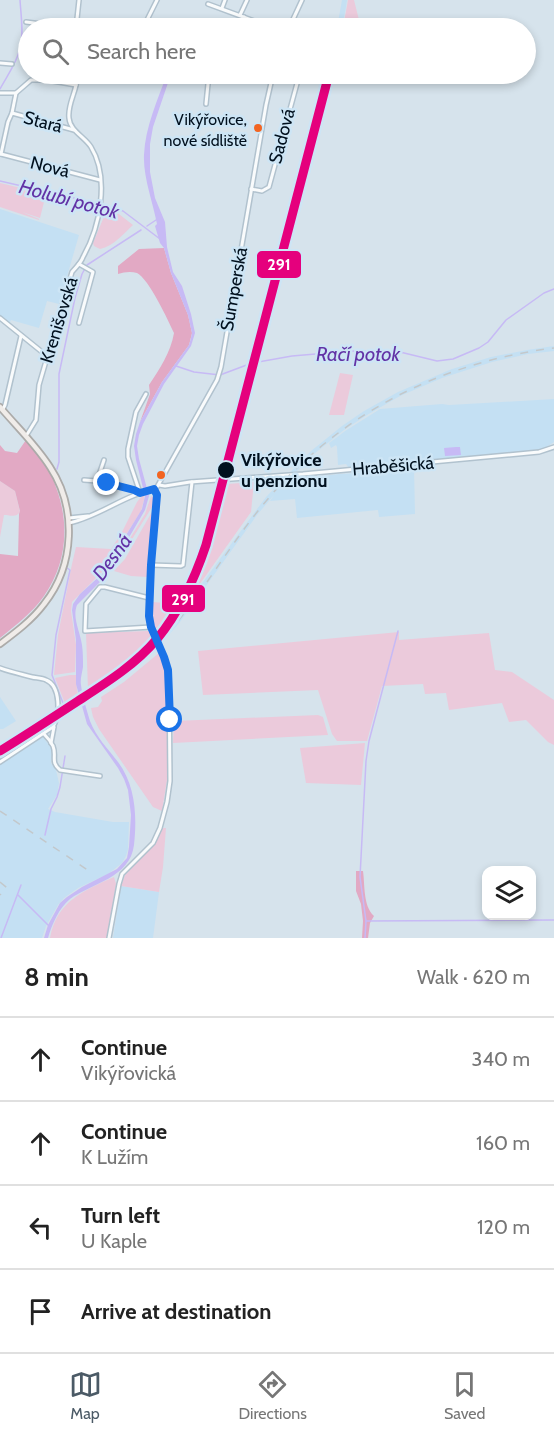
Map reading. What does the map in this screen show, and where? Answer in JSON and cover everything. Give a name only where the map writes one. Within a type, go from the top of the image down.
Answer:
[{"type":"main road","points":[[0,644],[28,622],[54,590],[64,567],[68,550],[69,520],[56,477],[44,458],[1,408]]},
{"type":"street","points":[[77,18],[80,0]]},
{"type":"street","points":[[148,18],[157,0]]},
{"type":"street","points":[[222,8],[225,0]]},
{"type":"street","points":[[242,16],[247,0]]},
{"type":"street","points":[[294,18],[302,0]]},
{"type":"street","points":[[208,4],[247,18]]},
{"type":"street","points":[[0,63],[12,64]]},
{"type":"street","points":[[0,93],[16,93],[26,84]]},
{"type":"street","points":[[75,130],[69,119],[72,95],[77,84]]},
{"type":"street","points":[[206,104],[208,84]]},
{"type":"street","name":"Šumperská","points":[[154,489],[159,485],[219,375],[271,84]]},
{"type":"street","name":"Sadová","points":[[251,189],[262,191],[269,185],[297,84]]},
{"type":"street","name":"Stará","points":[[1,154],[16,93]]},
{"type":"street","name":"Stará","points":[[12,113],[75,130]]},
{"type":"street","name":"Krenišovská","points":[[26,436],[36,420],[39,385],[72,272],[83,259],[100,207],[100,180],[96,155],[89,142],[75,130]]},
{"type":"street","name":"Nová","points":[[1,154],[100,180]]},
{"type":"street","points":[[79,264],[93,272],[79,323]]},
{"type":"street","points":[[0,318],[47,356]]},
{"type":"street","points":[[1,408],[5,405],[21,336]]},
{"type":"street","points":[[141,493],[128,457],[128,448],[136,412],[146,394]]},
{"type":"street","name":"Hraběšická","points":[[159,485],[539,453],[554,447]]},
{"type":"street","points":[[97,481],[104,460]]},
{"type":"street","points":[[84,480],[97,481],[141,493]]},
{"type":"street","points":[[151,566],[183,565],[192,482]]},
{"type":"street","points":[[69,520],[85,519],[154,489],[157,499],[149,616],[169,675],[169,795],[160,828],[153,843],[122,874],[109,938]]},
{"type":"street","points":[[149,598],[100,587],[86,604],[85,631],[151,627]]},
{"type":"street","points":[[0,668],[46,680],[53,687],[58,709],[51,743]]},
{"type":"street","points":[[0,762],[54,725]]},
{"type":"street","points":[[44,734],[54,748],[56,767],[60,770],[100,776]]},
{"type":"shaded area","points":[[342,0],[347,0],[344,18],[339,18]]},
{"type":"shaded area","points":[[348,0],[354,0],[358,18],[345,18]]},
{"type":"shaded area","points":[[163,84],[168,84],[153,127],[150,144],[150,172],[155,198],[165,222],[167,247],[173,272],[182,286],[195,333],[191,346],[164,384],[139,435],[137,446],[139,459],[149,496],[145,510],[107,575],[77,605],[75,615],[82,648],[83,698],[90,721],[102,743],[118,762],[129,781],[135,813],[134,845],[131,856],[118,872],[79,893],[62,907],[48,938],[44,938],[60,903],[82,887],[117,869],[127,858],[129,847],[131,815],[128,790],[118,768],[87,724],[76,684],[76,640],[72,610],[80,594],[103,573],[142,509],[145,496],[136,460],[134,446],[136,434],[162,382],[189,345],[192,333],[188,315],[155,226],[157,224],[144,163],[149,124]]},
{"type":"shaded area","points":[[323,84],[328,84],[211,538],[195,584],[174,621],[266,497],[311,451],[342,426],[398,392],[452,369],[491,357],[527,350],[554,346],[554,351],[492,362],[442,378],[400,396],[344,430],[314,454],[288,480],[375,472],[412,466],[414,467],[415,514],[379,517],[378,510],[297,518],[295,499],[270,501],[274,495],[180,622],[154,652],[122,679],[0,756],[0,748],[106,680],[139,654],[167,621],[190,582],[206,537]]},
{"type":"shaded area","points":[[0,183],[46,194],[40,218],[22,212],[39,220],[0,207]]},
{"type":"shaded area","points":[[0,209],[79,235],[59,304],[47,301],[39,328],[11,320],[9,324],[0,317]]},
{"type":"shaded area","points":[[109,209],[133,225],[114,242],[100,249],[93,243],[104,211]]},
{"type":"shaded area","points":[[164,248],[171,273],[188,315],[192,333],[189,345],[162,382],[140,422],[150,394],[149,385],[161,367],[174,333],[158,300],[142,277],[132,272],[118,274],[118,266],[139,249]]},
{"type":"shaded area","points":[[340,373],[353,375],[344,415],[329,415]]},
{"type":"shaded area","points":[[554,399],[554,442],[538,450],[349,468],[346,464],[338,465],[337,447],[336,445],[331,448],[329,443],[380,409]]},
{"type":"shaded area","points":[[26,440],[45,462],[53,477],[64,518],[64,545],[57,571],[44,596],[29,613],[0,638],[0,554],[18,556],[20,511],[15,491],[0,481],[0,445],[5,451],[17,453]]},
{"type":"shaded area","points":[[460,447],[461,455],[445,456],[444,448]]},
{"type":"shaded area","points":[[0,481],[15,491],[20,512],[15,516],[4,515],[0,537]]},
{"type":"shaded area","points":[[254,482],[251,512],[182,609],[191,595],[204,564],[227,484]]},
{"type":"shaded area","points":[[142,496],[144,500],[141,511],[103,571],[72,602],[71,611],[76,645],[75,672],[54,675],[58,635],[76,547],[111,549]]},
{"type":"shaded area","points":[[151,496],[154,498],[152,507],[121,557],[119,556],[145,514]]},
{"type":"shaded area","points":[[153,510],[147,577],[131,576],[114,571],[125,559]]},
{"type":"shaded area","points":[[152,602],[179,604],[158,633],[151,620]]},
{"type":"shaded area","points":[[149,631],[152,641],[127,665],[88,690],[86,633]]},
{"type":"shaded area","points":[[399,632],[399,640],[489,633],[495,670],[512,672],[554,700],[554,745],[526,720],[509,722],[502,703],[449,710],[446,693],[425,694],[423,684],[382,686],[367,741],[337,741],[332,734],[318,690],[203,695],[198,651]]},
{"type":"shaded area","points":[[159,653],[165,668],[167,683],[167,780],[162,811],[153,807],[99,729],[91,708],[98,707],[102,701],[101,697],[124,682]]},
{"type":"shaded area","points":[[76,675],[79,698],[66,706],[55,678]]},
{"type":"shaded area","points":[[0,697],[16,721],[3,729],[0,729]]},
{"type":"shaded area","points":[[318,715],[323,717],[328,735],[173,743],[175,721]]},
{"type":"shaded area","points":[[43,737],[52,749],[51,763],[56,770],[59,783],[57,795],[48,809],[113,822],[129,822],[128,849],[122,863],[108,874],[78,888],[64,898],[46,926],[42,938],[0,938],[0,765]]},
{"type":"shaded area","points":[[365,743],[361,785],[306,783],[300,748]]},
{"type":"shaded area","points":[[163,828],[166,828],[159,892],[121,886],[125,875],[155,844]]},
{"type":"shaded area","points":[[356,871],[363,871],[366,901],[374,916],[370,923],[368,938],[362,938],[363,921],[361,904],[356,891]]},
{"type":"shaded area","points":[[114,877],[116,884],[107,938],[50,938],[53,925],[65,906],[92,887]]},
{"type":"shaded area","points":[[121,886],[159,892],[153,938],[113,938]]},
{"type":"waterway","points":[[20,0],[21,18]]},
{"type":"waterway","points":[[0,89],[18,54]]},
{"type":"waterway","name":"Holubí potok","points":[[0,181],[123,211],[160,239]]},
{"type":"waterway","points":[[147,226],[156,220]]},
{"type":"waterway","points":[[57,469],[59,462],[59,374],[82,274],[87,265],[141,230]]},
{"type":"waterway","name":"Račí potok","points":[[176,366],[194,372],[220,375],[252,363],[292,356],[351,351],[400,352],[437,361],[453,359],[488,342],[506,320],[544,293],[554,289]]},
{"type":"waterway","points":[[65,708],[52,675],[56,635],[70,570],[67,568]]},
{"type":"waterway","points":[[365,938],[366,921],[360,877],[366,761],[369,741],[398,631]]},
{"type":"waterway","points":[[45,835],[51,809],[60,787],[65,756]]},
{"type":"waterway","points":[[1,938],[21,885]]},
{"type":"waterway","points":[[18,895],[48,925]]},
{"type":"waterway","points":[[366,921],[554,920]]},
{"type":"railway","points":[[0,754],[108,685],[147,655],[183,615],[254,516],[283,482],[315,451],[350,425],[426,382],[467,367],[554,348]]},
{"type":"railway","points":[[0,811],[89,871]]},
{"type":"railway","points":[[0,882],[11,891]]},
{"type":"transit line","name":"291","points":[[0,751],[130,665],[157,639],[186,594],[206,545],[326,84]]},
{"type":"place","name":"Vikýřovice, nové sídliště","points":[[258,128]]},
{"type":"place","name":"Vikýřovice u penzionu","points":[[226,470]]},
{"type":"route","points":[[107,483],[140,493],[154,489],[157,495],[149,616],[168,670],[170,720]]},
{"type":"water label","name":"Desná","points":[[112,557]]}]
